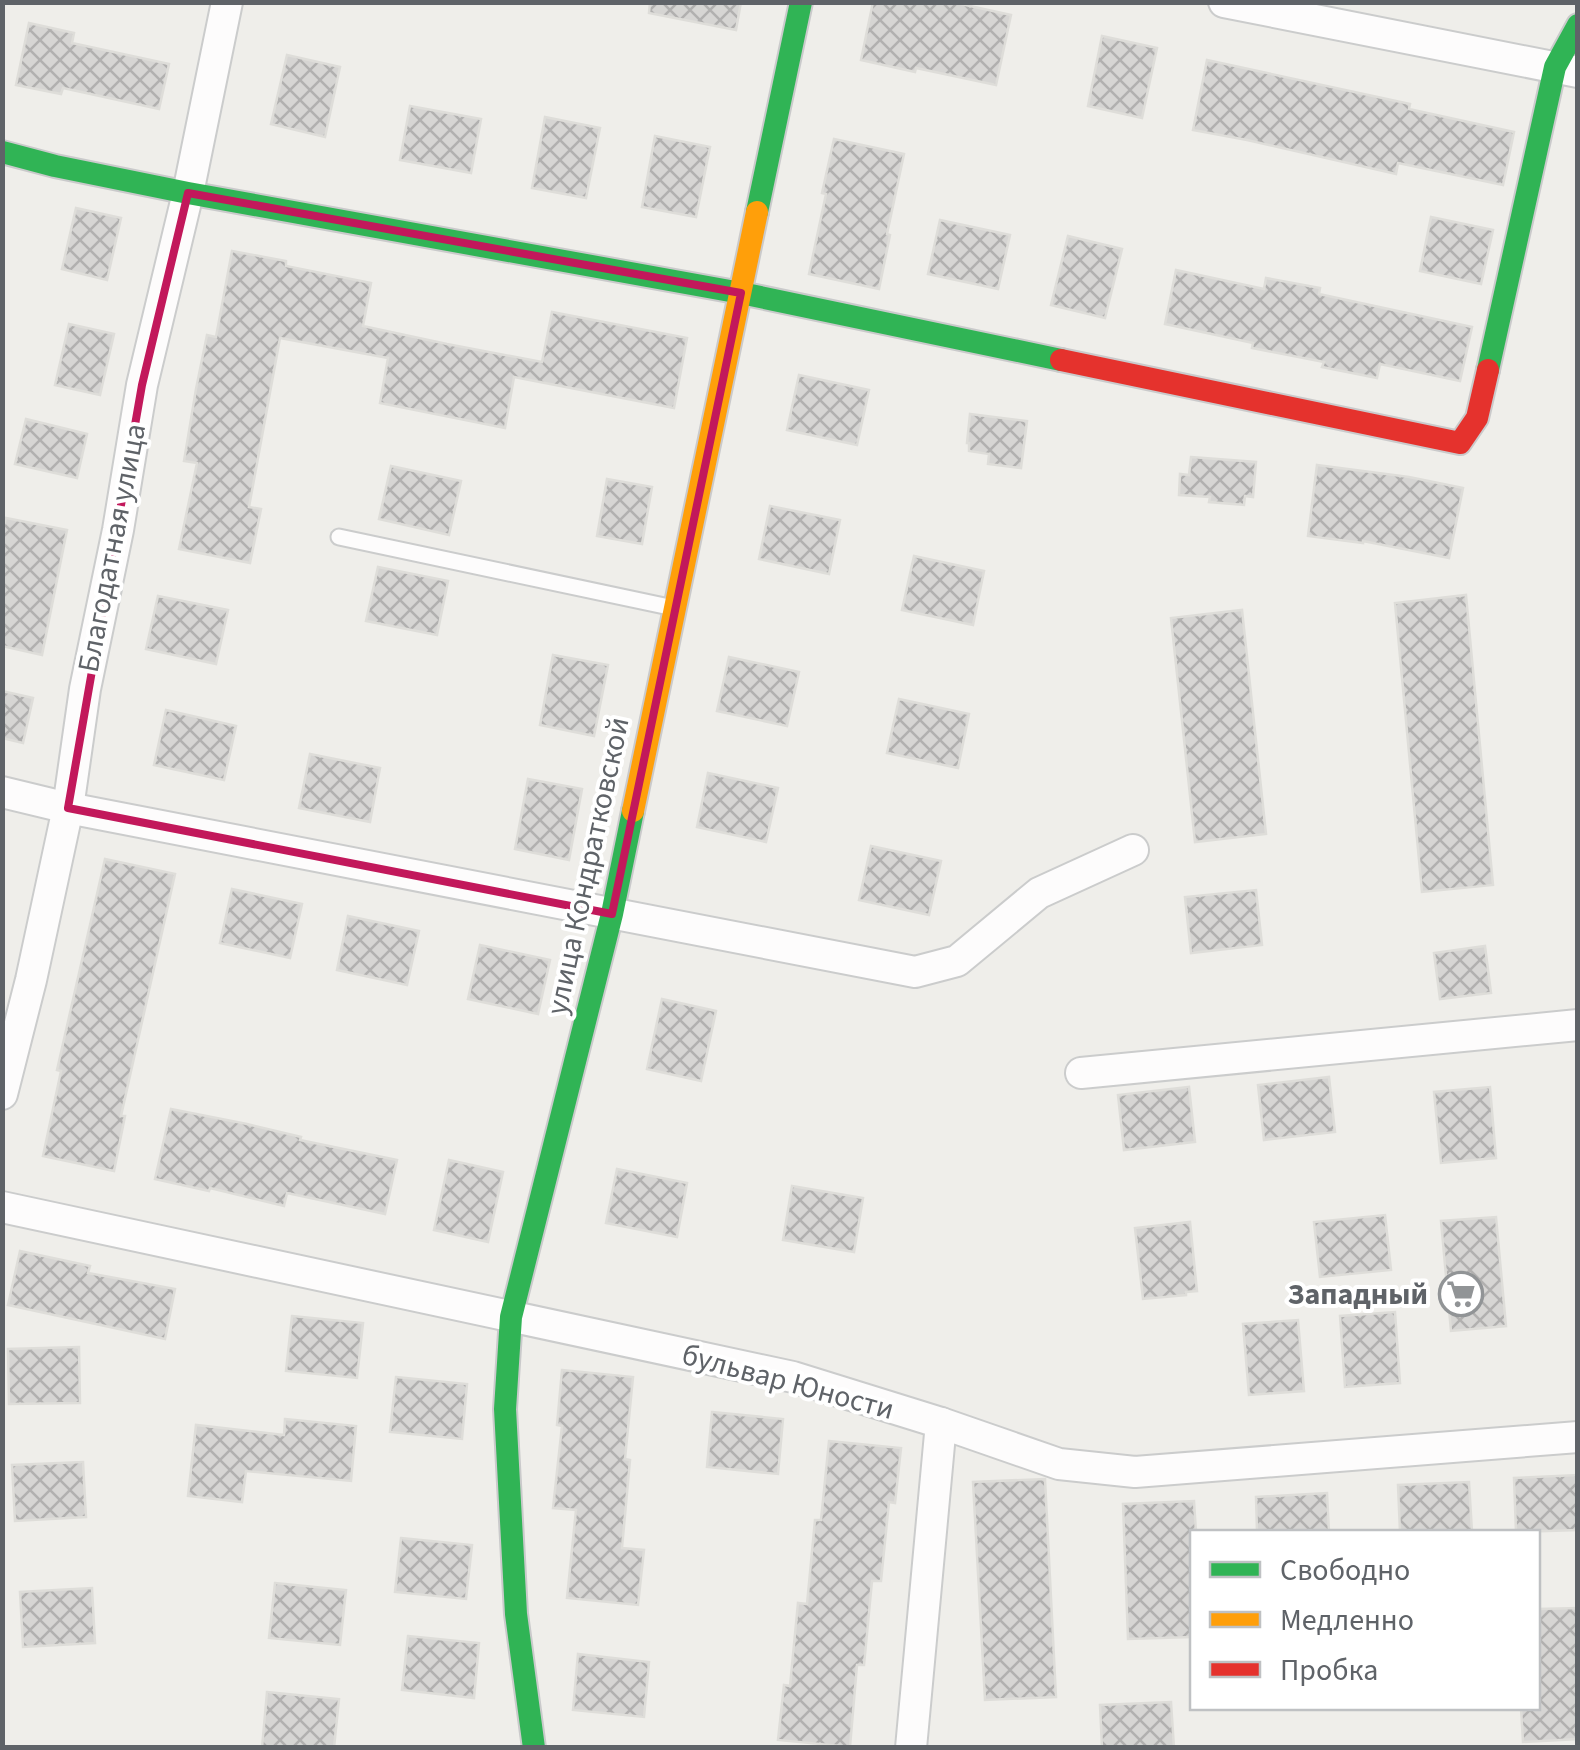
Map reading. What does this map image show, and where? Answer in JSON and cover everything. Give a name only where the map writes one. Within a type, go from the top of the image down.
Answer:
[{"type":"street","name":"Благодатная улица","points":[[2,1094],[68,808],[85,690],[142,386],[188,193],[227,2]]},
{"type":"street","name":"улица Кондратковской","points":[[534,1748],[516,1614],[505,1409],[511,1318],[612,914],[800,2]]},
{"type":"street","points":[[1224,2],[1566,70]]},
{"type":"street","points":[[2,152],[188,193],[741,292],[1460,443],[1478,418],[1578,25]]},
{"type":"street","points":[[2,792],[915,972],[957,962],[1039,893],[1134,850]]},
{"type":"street","points":[[1081,1073],[1578,1026]]},
{"type":"street","name":"бульвар Юности","points":[[2,1207],[793,1377],[1059,1464],[1135,1472],[1578,1438]]},
{"type":"street","points":[[911,1748],[941,1423]]},
{"type":"lane","points":[[339,538],[674,608]]},
{"type":"highlighted area","points":[[188,193],[741,293],[612,914],[68,808],[142,385]]},
{"type":"building","points":[[650,2],[741,2],[736,30],[649,13]]},
{"type":"building","points":[[873,2],[952,2],[1011,15],[996,85],[861,60]]},
{"type":"building","points":[[29,23],[74,33],[72,43],[169,64],[159,109],[63,88],[61,94],[16,85]]},
{"type":"building","points":[[1102,36],[1157,48],[1142,118],[1088,106]]},
{"type":"building","points":[[287,55],[340,67],[325,137],[271,124]]},
{"type":"building","points":[[1207,60],[1410,104],[1409,109],[1514,132],[1503,185],[1398,163],[1396,174],[1193,130]]},
{"type":"building","points":[[410,106],[481,119],[471,173],[400,160]]},
{"type":"building","points":[[545,117],[600,128],[586,198],[532,188]]},
{"type":"building","points":[[655,136],[710,147],[696,217],[642,207]]},
{"type":"building","points":[[834,139],[904,154],[879,289],[809,274]]},
{"type":"building","points":[[76,208],[121,218],[107,280],[62,269]]},
{"type":"building","points":[[1431,217],[1493,230],[1481,284],[1420,271]]},
{"type":"building","points":[[940,220],[1010,235],[998,289],[928,274]]},
{"type":"building","points":[[1068,236],[1122,249],[1105,318],[1051,305]]},
{"type":"building","points":[[232,251],[371,283],[363,326],[447,344],[542,362],[552,312],[687,338],[674,408],[514,377],[505,428],[380,403],[388,358],[280,338],[249,507],[261,509],[250,563],[179,549],[197,463],[184,461],[196,389],[207,335],[216,337]]},
{"type":"building","points":[[1176,270],[1264,289],[1266,278],[1320,288],[1319,294],[1472,327],[1460,381],[1380,364],[1377,378],[1322,367],[1324,362],[1252,348],[1253,343],[1165,324]]},
{"type":"building","points":[[69,324],[114,334],[100,395],[55,385]]},
{"type":"building","points":[[799,375],[869,390],[857,445],[787,430]]},
{"type":"building","points":[[970,414],[1027,421],[1021,468],[988,464],[989,454],[969,451]]},
{"type":"building","points":[[26,419],[87,434],[77,478],[15,464]]},
{"type":"building","points":[[1191,457],[1256,462],[1253,497],[1245,496],[1244,505],[1179,495],[1180,474],[1189,475]]},
{"type":"building","points":[[1317,465],[1463,488],[1449,558],[1363,541],[1308,536]]},
{"type":"building","points":[[391,466],[461,481],[449,535],[379,519]]},
{"type":"building","points":[[607,479],[652,487],[642,544],[597,536]]},
{"type":"building","points":[[770,506],[840,520],[829,574],[759,559]]},
{"type":"building","points":[[6,518],[67,530],[42,655],[2,646],[2,531]]},
{"type":"building","points":[[914,556],[984,571],[973,625],[902,610]]},
{"type":"building","points":[[378,567],[448,581],[437,635],[366,621]]},
{"type":"building","points":[[1466,595],[1493,885],[1422,892],[1395,603]]},
{"type":"building","points":[[158,596],[228,610],[216,664],[146,649]]},
{"type":"building","points":[[1242,610],[1266,834],[1195,842],[1171,618]]},
{"type":"building","points":[[553,655],[608,665],[594,736],[540,725]]},
{"type":"building","points":[[729,657],[799,672],[787,726],[717,711]]},
{"type":"building","points":[[2,691],[33,698],[23,743],[2,738]]},
{"type":"building","points":[[899,699],[969,714],[958,768],[887,753]]},
{"type":"building","points":[[166,710],[236,726],[224,780],[154,765]]},
{"type":"building","points":[[310,754],[380,768],[370,822],[299,808]]},
{"type":"building","points":[[708,773],[778,788],[766,842],[697,827]]},
{"type":"building","points":[[528,779],[582,789],[569,860],[515,849]]},
{"type":"building","points":[[871,846],[941,861],[929,915],[859,900]]},
{"type":"building","points":[[105,859],[175,874],[121,1116],[125,1116],[114,1171],[43,1156],[61,1071],[57,1070]]},
{"type":"building","points":[[232,889],[302,904],[290,958],[220,943]]},
{"type":"building","points":[[1256,890],[1262,945],[1191,953],[1185,897]]},
{"type":"building","points":[[348,916],[419,931],[407,985],[337,970]]},
{"type":"building","points":[[480,945],[550,960],[538,1014],[468,999]]},
{"type":"building","points":[[1485,946],[1491,993],[1440,999],[1434,953]]},
{"type":"building","points":[[662,999],[716,1011],[701,1081],[647,1069]]},
{"type":"building","points":[[1329,1077],[1335,1132],[1264,1140],[1258,1085]]},
{"type":"building","points":[[1189,1087],[1195,1142],[1124,1150],[1118,1095]]},
{"type":"building","points":[[1490,1087],[1496,1158],[1441,1163],[1434,1092]]},
{"type":"building","points":[[171,1109],[397,1160],[385,1214],[287,1193],[284,1206],[155,1179]]},
{"type":"building","points":[[449,1160],[503,1172],[488,1242],[434,1230]]},
{"type":"building","points":[[617,1169],[687,1183],[677,1237],[606,1223]]},
{"type":"building","points":[[792,1186],[863,1198],[854,1252],[783,1240]]},
{"type":"building","points":[[1385,1215],[1391,1270],[1320,1277],[1314,1222]]},
{"type":"building","points":[[1496,1217],[1506,1326],[1451,1331],[1441,1221]]},
{"type":"building","points":[[1190,1222],[1197,1291],[1143,1299],[1135,1228]]},
{"type":"building","points":[[20,1251],[90,1266],[88,1273],[175,1289],[165,1339],[8,1305]]},
{"type":"building","points":[[1395,1312],[1400,1383],[1345,1387],[1340,1316]]},
{"type":"building","points":[[292,1316],[363,1323],[357,1378],[286,1371]]},
{"type":"building","points":[[1298,1320],[1304,1391],[1249,1395],[1243,1324]]},
{"type":"building","points":[[79,1347],[80,1403],[9,1404],[8,1349]]},
{"type":"building","points":[[562,1370],[633,1377],[622,1548],[644,1550],[638,1605],[567,1598],[576,1510],[553,1508],[562,1426],[557,1425]]},
{"type":"building","points":[[396,1377],[467,1384],[462,1439],[390,1432]]},
{"type":"building","points":[[712,1412],[783,1419],[778,1474],[707,1467]]},
{"type":"building","points":[[285,1419],[356,1426],[351,1481],[246,1471],[242,1502],[188,1496],[196,1425],[284,1435]]},
{"type":"building","points":[[829,1441],[901,1448],[895,1503],[889,1502],[881,1581],[872,1581],[864,1665],[857,1665],[850,1747],[778,1740],[784,1685],[790,1686],[798,1603],[807,1604],[815,1520],[821,1520]]},
{"type":"building","points":[[83,1462],[86,1517],[15,1521],[12,1465]]},
{"type":"building","points":[[1578,1475],[1578,1530],[1516,1530],[1514,1478]]},
{"type":"building","points":[[1045,1479],[1056,1697],[985,1700],[973,1482]]},
{"type":"building","points":[[1469,1482],[1472,1530],[1400,1530],[1398,1485]]},
{"type":"building","points":[[1327,1493],[1329,1530],[1257,1530],[1256,1497]]},
{"type":"building","points":[[1194,1501],[1196,1530],[1190,1530],[1190,1637],[1128,1639],[1123,1504]]},
{"type":"building","points":[[401,1538],[472,1545],[466,1599],[395,1592]]},
{"type":"building","points":[[275,1583],[346,1590],[340,1645],[269,1638]]},
{"type":"building","points":[[92,1588],[95,1643],[23,1647],[20,1592]]},
{"type":"building","points":[[1578,1608],[1578,1739],[1523,1742],[1521,1710],[1540,1710],[1540,1609]]},
{"type":"building","points":[[408,1636],[479,1643],[474,1698],[402,1690]]},
{"type":"building","points":[[578,1654],[649,1662],[644,1717],[573,1710]]},
{"type":"building","points":[[267,1692],[339,1699],[334,1748],[262,1748]]},
{"type":"building","points":[[1171,1702],[1174,1748],[1102,1748],[1100,1705]]},
{"type":"traffic: fast","points":[[757,212],[801,2]]},
{"type":"traffic: fast","points":[[1488,370],[1555,67],[1578,25]]},
{"type":"traffic: fast","points":[[2,152],[188,193],[741,293],[1061,360]]},
{"type":"traffic: fast","points":[[534,1748],[516,1614],[505,1409],[511,1317],[612,914],[633,811]]},
{"type":"traffic: slow","points":[[633,811],[757,212]]},
{"type":"traffic: jam","points":[[1061,360],[1460,443],[1477,418],[1488,370]]},
{"type":"place","name":"Западный","points":[[1461,1294]]}]
